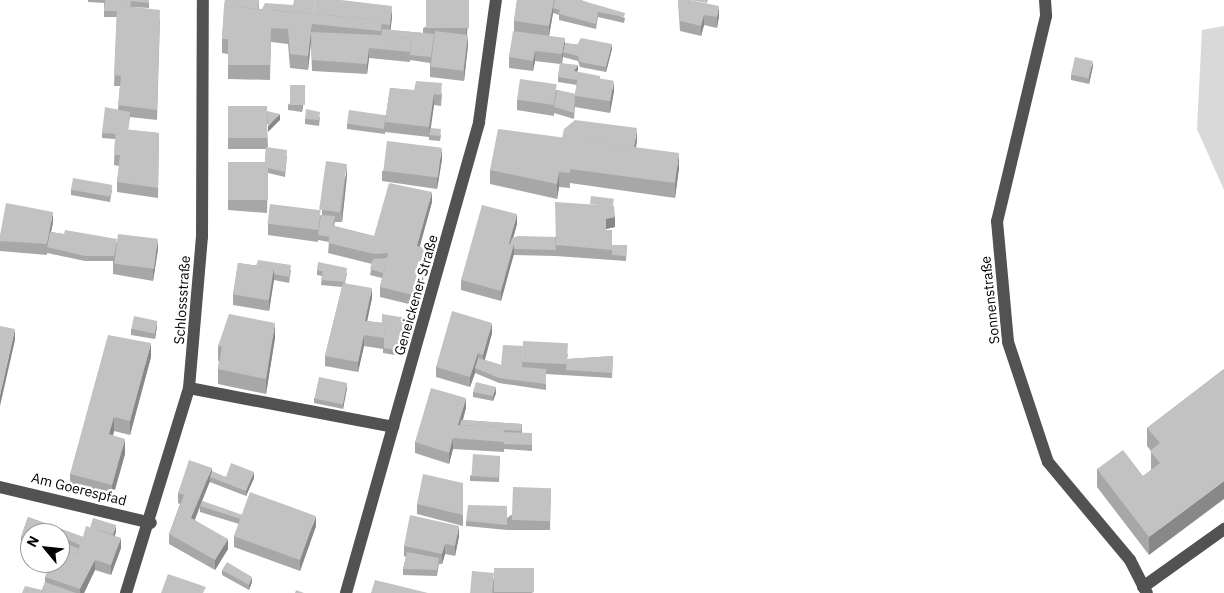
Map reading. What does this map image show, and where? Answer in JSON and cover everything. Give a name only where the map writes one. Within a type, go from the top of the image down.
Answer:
[{"type":"street","name":"Schlossstraße","points":[[126,593],[151,523],[189,388],[202,237],[203,0]]},
{"type":"street","name":"Geneickener Straße","points":[[346,593],[479,122],[496,0]]},
{"type":"street","name":"Sonnenstraße","points":[[1045,0],[1046,16],[997,221],[1008,342],[1048,462],[1130,560],[1145,590]]},
{"type":"street","points":[[189,388],[393,427]]},
{"type":"street","name":"Am Goerespfad","points":[[0,487],[151,523]]},
{"type":"street","points":[[1145,590],[1224,529]]},
{"type":"shaded area","points":[[1224,26],[1224,190],[1197,129],[1202,30]]},
{"type":"building","points":[[105,0],[149,0],[149,3],[131,1],[130,7],[117,5],[117,11],[104,11]]},
{"type":"building","points":[[225,0],[259,0],[258,9],[224,6]]},
{"type":"building","points":[[294,0],[315,0],[313,14],[262,9],[265,3],[293,5]]},
{"type":"building","points":[[315,0],[341,0],[392,6],[390,25],[382,24],[382,20],[313,14]]},
{"type":"building","points":[[426,0],[469,0],[469,28],[426,28]]},
{"type":"building","points":[[517,0],[554,0],[549,26],[514,21]]},
{"type":"building","points":[[555,0],[580,0],[625,13],[624,17],[598,12],[596,24],[559,14],[560,10],[553,8]]},
{"type":"building","points":[[678,0],[690,0],[719,6],[717,17],[704,15],[701,26],[680,21]]},
{"type":"building","points":[[690,0],[708,0],[707,3]]},
{"type":"building","points":[[117,5],[160,10],[157,110],[118,105],[121,76],[114,75]]},
{"type":"building","points":[[224,6],[382,20],[381,31],[312,24],[308,56],[290,54],[288,29],[271,28],[270,65],[228,65],[228,39],[222,39]]},
{"type":"building","points":[[382,29],[434,34],[431,57],[410,55],[411,38],[397,37],[396,41],[381,39]]},
{"type":"building","points":[[435,31],[468,35],[463,71],[431,67]]},
{"type":"building","points":[[513,31],[565,38],[562,54],[535,51],[533,61],[509,57]]},
{"type":"building","points":[[311,32],[381,35],[381,39],[396,41],[397,37],[411,38],[410,52],[369,48],[367,64],[312,60]]},
{"type":"building","points":[[581,38],[612,44],[606,67],[580,62],[578,56],[563,52],[565,43],[577,45]]},
{"type":"building","points":[[1075,57],[1093,61],[1088,79],[1071,75]]},
{"type":"building","points":[[560,63],[578,65],[574,71],[600,76],[600,79],[578,75],[577,80],[558,77]]},
{"type":"building","points":[[578,75],[614,81],[610,101],[575,96]]},
{"type":"building","points":[[520,79],[557,84],[554,105],[517,100]]},
{"type":"building","points":[[416,81],[442,83],[441,95],[434,94],[429,127],[385,122],[390,88],[414,90]]},
{"type":"building","points":[[290,85],[305,85],[305,105],[290,105]]},
{"type":"building","points":[[557,90],[575,94],[574,113],[554,107]]},
{"type":"building","points":[[228,106],[267,106],[267,138],[228,138]]},
{"type":"building","points":[[105,107],[130,112],[128,130],[116,128],[116,134],[102,133]]},
{"type":"building","points":[[306,109],[320,112],[319,120],[305,119]]},
{"type":"building","points":[[349,110],[386,115],[384,129],[347,124]]},
{"type":"building","points":[[267,111],[280,114],[268,126]]},
{"type":"building","points":[[575,120],[637,128],[634,147],[562,138],[564,129]]},
{"type":"building","points":[[116,128],[159,133],[158,188],[117,182],[120,155],[114,155]]},
{"type":"building","points":[[430,128],[441,129],[440,136],[429,135]]},
{"type":"building","points":[[498,129],[679,153],[675,183],[570,169],[570,173],[559,172],[557,184],[490,170]]},
{"type":"building","points":[[387,141],[442,148],[438,177],[383,171]]},
{"type":"building","points":[[266,147],[287,150],[285,172],[268,168],[268,162],[265,162]]},
{"type":"building","points":[[326,161],[347,164],[340,212],[319,210]]},
{"type":"building","points":[[228,162],[268,162],[268,200],[228,200]]},
{"type":"building","points":[[73,178],[112,185],[110,197],[71,190]]},
{"type":"building","points":[[389,183],[432,192],[417,246],[428,249],[417,296],[380,287],[388,253],[374,254],[328,243],[332,226],[374,236]]},
{"type":"building","points":[[591,196],[614,199],[613,207],[590,204]]},
{"type":"building","points":[[555,202],[614,206],[615,217],[606,219],[606,230],[612,230],[612,250],[556,245]]},
{"type":"building","points":[[6,203],[53,212],[47,244],[0,241]]},
{"type":"building","points":[[270,204],[321,210],[318,230],[268,224]]},
{"type":"building","points":[[482,205],[517,214],[509,244],[514,244],[501,291],[461,280]]},
{"type":"building","points":[[321,215],[335,216],[330,237],[318,235]]},
{"type":"building","points":[[65,230],[117,239],[114,256],[85,256],[47,247],[50,232],[64,234]]},
{"type":"building","points":[[118,234],[158,239],[154,269],[114,264]]},
{"type":"building","points":[[518,236],[555,237],[556,250],[514,249],[514,244],[510,244],[512,238]]},
{"type":"building","points":[[612,245],[627,245],[626,256],[612,255]]},
{"type":"building","points":[[387,258],[383,273],[370,269],[373,259]]},
{"type":"building","points":[[258,260],[291,265],[289,277],[274,274],[274,269],[256,266]]},
{"type":"building","points":[[318,262],[347,268],[345,282],[321,280],[323,271],[317,270]]},
{"type":"building","points":[[238,263],[274,269],[269,300],[233,295]]},
{"type":"building","points":[[343,283],[372,288],[365,321],[386,323],[384,338],[364,335],[358,362],[325,356]]},
{"type":"building","points":[[452,311],[492,323],[483,355],[478,353],[470,377],[436,367]]},
{"type":"building","points":[[229,314],[275,323],[266,379],[218,369],[222,347],[218,346]]},
{"type":"building","points":[[382,314],[413,319],[409,331],[401,330],[395,350],[384,348],[386,323],[382,323]]},
{"type":"building","points":[[134,316],[157,321],[155,334],[131,329]]},
{"type":"building","points":[[0,326],[15,329],[0,395]]},
{"type":"building","points":[[108,335],[151,343],[130,421],[114,417],[109,434],[125,439],[112,485],[70,474]]},
{"type":"building","points":[[523,341],[568,343],[567,364],[522,362]]},
{"type":"building","points":[[503,345],[523,346],[522,367],[546,369],[546,384],[499,378],[475,368],[478,358],[501,365]]},
{"type":"building","points":[[613,356],[612,373],[566,370],[567,359]]},
{"type":"building","points":[[1224,369],[1224,481],[1149,537],[1097,469],[1123,450],[1143,476],[1160,463],[1150,451],[1160,443],[1147,428]]},
{"type":"building","points":[[319,377],[347,383],[343,405],[314,399]]},
{"type":"building","points":[[476,382],[496,387],[493,396],[473,392]]},
{"type":"building","points":[[431,388],[466,398],[458,425],[504,427],[504,442],[453,438],[449,453],[415,442]]},
{"type":"building","points":[[461,420],[522,424],[521,431],[504,430],[504,427],[460,425]]},
{"type":"building","points":[[504,432],[532,433],[532,445],[504,444]]},
{"type":"building","points":[[473,454],[500,456],[498,478],[471,476]]},
{"type":"building","points":[[189,460],[212,468],[191,518],[228,539],[215,560],[169,534],[184,495],[178,493]]},
{"type":"building","points":[[231,463],[254,472],[246,491],[210,477],[212,471],[226,477]]},
{"type":"building","points":[[423,474],[463,483],[463,515],[417,504]]},
{"type":"building","points":[[513,487],[551,488],[550,521],[512,520]]},
{"type":"building","points":[[250,492],[316,516],[300,560],[234,536]]},
{"type":"building","points":[[202,501],[242,515],[241,519],[200,506]]},
{"type":"building","points":[[468,505],[507,506],[507,525],[466,521]]},
{"type":"building","points":[[410,515],[459,526],[455,546],[445,544],[442,554],[404,546]]},
{"type":"building","points":[[28,517],[44,523],[26,523]]},
{"type":"building","points":[[93,518],[116,525],[113,535],[90,528]]},
{"type":"building","points":[[86,526],[121,538],[111,565],[95,560],[80,589],[45,577],[46,573],[70,573],[70,552],[77,554],[80,545],[70,540],[70,532],[83,537]]},
{"type":"building","points":[[70,545],[79,549],[77,554],[70,552]]},
{"type":"building","points":[[407,552],[439,558],[437,570],[403,569]]},
{"type":"building","points":[[227,562],[252,577],[249,585],[222,570]]},
{"type":"building","points":[[494,568],[534,568],[534,592],[494,592]]},
{"type":"building","points":[[472,571],[494,573],[492,593],[470,593]]},
{"type":"building","points":[[168,574],[206,587],[203,593],[161,593]]},
{"type":"building","points":[[375,580],[428,593],[371,593]]},
{"type":"building","points":[[45,582],[76,593],[42,593]]},
{"type":"building","points":[[25,586],[42,590],[42,593],[22,593]]}]
